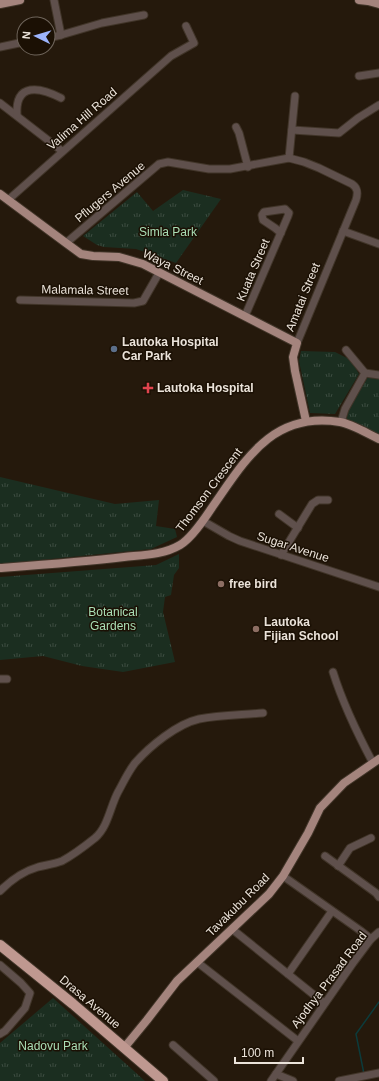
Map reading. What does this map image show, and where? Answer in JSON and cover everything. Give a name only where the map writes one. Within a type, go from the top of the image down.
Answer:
[{"type":"highway","name":"Drasa Avenue","points":[[0,945],[163,1081]]},
{"type":"main road","points":[[0,4],[20,0]]},
{"type":"main road","points":[[359,0],[379,4]]},
{"type":"main road","name":"Waya Street","points":[[0,194],[81,254],[119,257],[143,264],[297,343]]},
{"type":"main road","name":"Amatai Street","points":[[297,343],[293,357],[306,421]]},
{"type":"main road","name":"Thomson Crescent","points":[[0,568],[156,554],[181,545],[203,521],[243,463],[256,448],[273,435],[306,421],[341,422],[379,439]]},
{"type":"main road","name":"Tavakubu Road","points":[[124,1048],[178,981],[269,894],[283,876],[308,833],[320,808],[344,783],[376,761]]},
{"type":"street","points":[[54,0],[61,35]]},
{"type":"street","points":[[56,36],[102,23],[144,16]]},
{"type":"street","name":"Valima Hill Road","points":[[8,200],[171,56],[194,43],[186,26]]},
{"type":"street","points":[[0,47],[16,44]]},
{"type":"street","points":[[359,76],[379,73]]},
{"type":"street","points":[[17,115],[16,106],[19,98],[22,94],[31,90],[44,90],[61,98]]},
{"type":"street","points":[[289,158],[295,96]]},
{"type":"street","points":[[0,103],[62,151]]},
{"type":"street","points":[[292,130],[339,133],[358,118],[379,105]]},
{"type":"street","points":[[236,127],[248,166]]},
{"type":"street","name":"Pflugers Avenue","points":[[66,243],[160,164],[168,162],[209,169],[230,169],[289,158],[319,168],[355,187]]},
{"type":"street","name":"Amatai Street","points":[[297,343],[356,200],[358,193],[355,187]]},
{"type":"street","points":[[344,231],[379,244]]},
{"type":"street","name":"Kuata Street","points":[[245,316],[280,233]]},
{"type":"street","name":"Malamala Street","points":[[20,300],[134,303],[143,301],[159,273]]},
{"type":"street","points":[[346,350],[365,373],[379,375]]},
{"type":"street","points":[[341,422],[345,410],[365,373]]},
{"type":"street","points":[[281,555],[315,501],[321,499],[328,500]]},
{"type":"street","points":[[279,514],[298,528]]},
{"type":"street","name":"Sugar Avenue","points":[[203,521],[229,536],[281,555],[379,587]]},
{"type":"street","points":[[333,672],[340,694],[354,727],[376,761]]},
{"type":"street","points":[[0,891],[14,879],[28,872],[39,867],[62,861],[97,836],[106,823],[115,798],[134,764],[158,742],[179,727],[200,719],[263,713]]},
{"type":"street","points":[[338,866],[350,848],[371,838]]},
{"type":"street","points":[[325,856],[376,893],[379,897]]},
{"type":"street","points":[[283,876],[371,939]]},
{"type":"street","points":[[288,974],[332,911]]},
{"type":"street","points":[[232,928],[324,1003]]},
{"type":"street","name":"Ajodhya Prasad Road","points":[[271,1081],[324,1003],[371,939],[379,932]]},
{"type":"street","points":[[197,962],[298,1041]]},
{"type":"street","points":[[0,965],[22,982],[30,993],[25,1008],[5,1031],[0,1034]]},
{"type":"street","points":[[173,1046],[214,1081]]},
{"type":"street","points":[[276,1074],[293,1081]]},
{"type":"street","points":[[339,1081],[378,1074]]},
{"type":"green space","name":"Simla Park","points":[[183,190],[221,199],[176,263],[136,249],[104,247],[97,245],[83,236],[137,192],[153,211]]},
{"type":"green space","points":[[301,351],[335,352],[351,360],[359,374],[335,414],[310,413],[299,361]]},
{"type":"green space","points":[[368,377],[379,379],[379,443],[346,425],[348,410]]},
{"type":"green space","points":[[0,477],[115,504],[159,500],[156,526],[175,529],[177,537],[151,549],[0,564]]},
{"type":"green space","name":"Botanical Gardens","points":[[179,554],[179,568],[174,575],[171,595],[165,597],[163,612],[175,662],[123,672],[82,666],[43,656],[0,660],[0,577],[156,565]]},
{"type":"green space","name":"Nadovu Park","points":[[53,998],[145,1081],[0,1081],[0,1043]]},
{"type":"waterway","points":[[364,1074],[356,1034],[379,1002]]},
{"type":"place","name":"Lautoka Hospital Car Park","points":[[114,349]]},
{"type":"place","name":"Lautoka Hospital","points":[[148,388]]},
{"type":"place","name":"free bird","points":[[221,584]]},
{"type":"place","name":"Lautoka Fijian School","points":[[256,629]]}]
